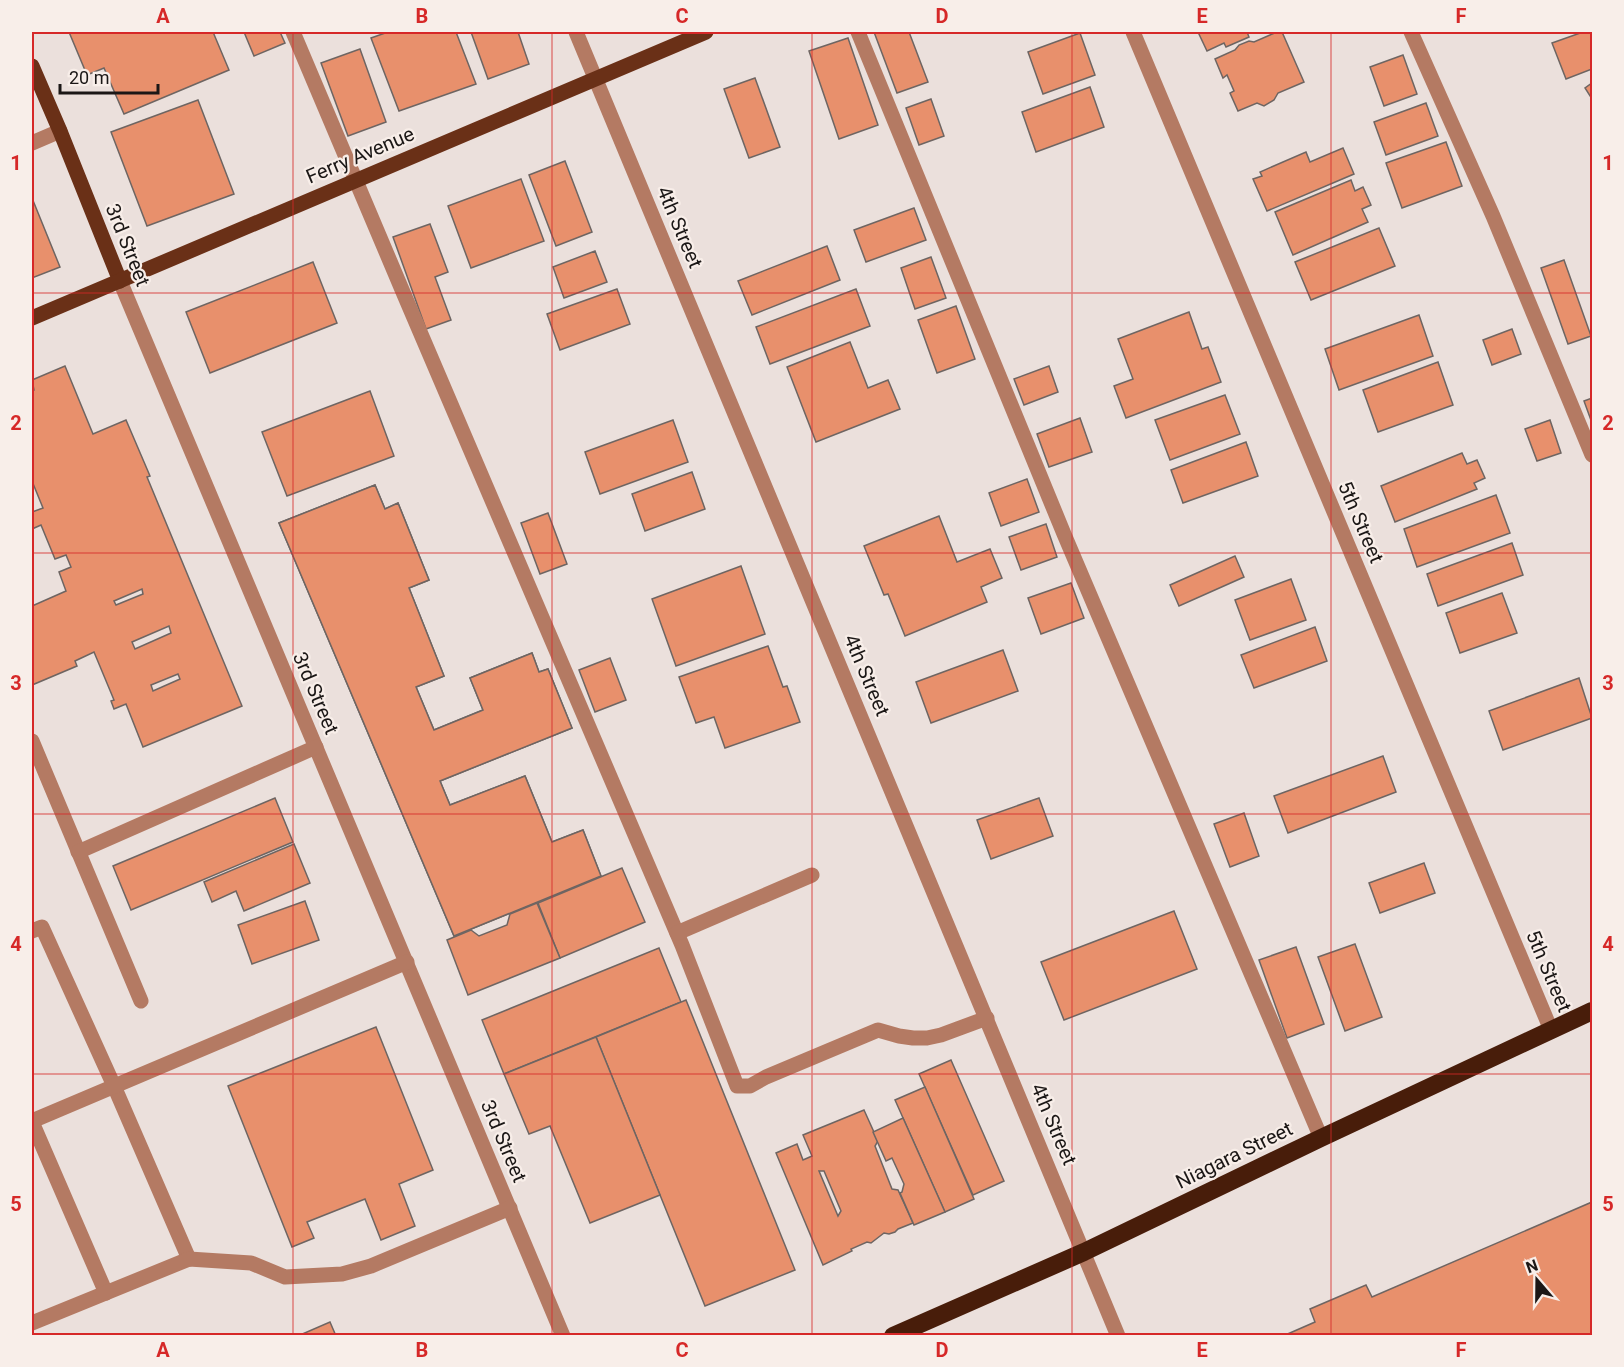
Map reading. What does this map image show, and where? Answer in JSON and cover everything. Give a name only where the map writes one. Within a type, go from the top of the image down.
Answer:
[{"type":"highway","name":"Niagara Street","points":[[893,1335],[1084,1252],[1321,1137],[1593,1011]]},
{"type":"main road","name":"Ferry Avenue","points":[[32,318],[706,32]]},
{"type":"main road","name":"3rd Street","points":[[32,66],[120,281]]},
{"type":"street","points":[[293,32],[677,933],[737,1086],[750,1086],[766,1077],[878,1030],[899,1036],[927,1038],[942,1035],[987,1018]]},
{"type":"street","name":"4th Street","points":[[576,32],[1118,1335]]},
{"type":"street","points":[[858,32],[1064,534],[1321,1137]]},
{"type":"street","name":"5th Street","points":[[1132,32],[1551,1030]]},
{"type":"street","points":[[1411,32],[1493,216],[1593,455]]},
{"type":"street","points":[[32,143],[60,131]]},
{"type":"street","name":"3rd Street","points":[[120,281],[563,1335]]},
{"type":"street","points":[[32,741],[141,1000]]},
{"type":"street","points":[[78,852],[316,747]]},
{"type":"street","points":[[677,933],[812,875]]},
{"type":"street","points":[[32,931],[42,927],[189,1258]]},
{"type":"street","points":[[106,1293],[32,1121],[407,962]]},
{"type":"street","points":[[32,1323],[189,1258],[251,1263],[285,1277],[342,1274],[372,1266],[510,1208]]},
{"type":"building","points":[[69,32],[213,32],[229,70],[124,114],[104,68],[87,75]]},
{"type":"building","points":[[244,32],[280,32],[285,43],[254,56]]},
{"type":"building","points":[[388,32],[456,32],[476,84],[399,111],[371,38]]},
{"type":"building","points":[[471,32],[518,32],[529,64],[488,79]]},
{"type":"building","points":[[874,32],[909,32],[928,82],[897,93]]},
{"type":"building","points":[[1198,32],[1247,32],[1249,37],[1226,47],[1224,43],[1207,51]]},
{"type":"building","points":[[1282,32],[1304,82],[1278,93],[1274,100],[1264,106],[1257,103],[1238,111],[1230,93],[1234,91],[1227,75],[1223,78],[1215,59],[1235,50],[1239,45],[1249,41],[1254,42]]},
{"type":"building","points":[[1583,32],[1592,32],[1592,69],[1566,79],[1552,43]]},
{"type":"building","points":[[1080,33],[1095,75],[1043,94],[1028,52]]},
{"type":"building","points":[[848,38],[878,125],[839,139],[809,51]]},
{"type":"building","points":[[360,49],[386,122],[348,136],[321,63]]},
{"type":"building","points":[[1403,55],[1417,94],[1384,106],[1370,67]]},
{"type":"building","points":[[755,78],[780,147],[749,158],[724,89]]},
{"type":"building","points":[[1592,83],[1592,99],[1585,88]]},
{"type":"building","points":[[1090,87],[1104,127],[1036,152],[1022,112]]},
{"type":"building","points":[[931,99],[944,136],[919,145],[906,108]]},
{"type":"building","points":[[198,100],[234,194],[147,226],[111,132]]},
{"type":"building","points":[[1426,103],[1438,136],[1386,155],[1374,122]]},
{"type":"building","points":[[1446,142],[1462,186],[1402,208],[1386,163]]},
{"type":"building","points":[[1343,148],[1354,174],[1267,211],[1253,179],[1262,176],[1260,172],[1306,152],[1310,162]]},
{"type":"building","points":[[565,161],[592,232],[556,246],[529,175]]},
{"type":"building","points":[[521,179],[544,241],[471,268],[448,206]]},
{"type":"building","points":[[1351,180],[1355,191],[1363,187],[1371,205],[1362,209],[1368,222],[1293,255],[1275,212]]},
{"type":"building","points":[[32,198],[60,267],[32,278]]},
{"type":"building","points":[[914,208],[926,240],[866,262],[854,230]]},
{"type":"building","points":[[430,224],[448,272],[435,277],[451,320],[426,329],[393,237]]},
{"type":"building","points":[[1379,228],[1395,266],[1311,300],[1295,262]]},
{"type":"building","points":[[827,246],[840,280],[752,315],[738,281]]},
{"type":"building","points":[[595,251],[607,282],[564,298],[553,267]]},
{"type":"building","points":[[931,257],[946,298],[915,309],[901,268]]},
{"type":"building","points":[[1564,260],[1591,336],[1568,344],[1541,268]]},
{"type":"building","points":[[313,262],[337,323],[210,373],[186,312]]},
{"type":"building","points":[[617,289],[630,324],[560,350],[547,314]]},
{"type":"building","points":[[856,289],[870,326],[770,364],[756,327]]},
{"type":"building","points":[[956,306],[975,359],[937,373],[918,320]]},
{"type":"building","points":[[1189,312],[1202,349],[1208,347],[1221,382],[1126,418],[1114,386],[1133,379],[1118,339]]},
{"type":"building","points":[[1419,315],[1433,356],[1339,390],[1325,349]]},
{"type":"building","points":[[1512,329],[1521,354],[1492,365],[1483,340]]},
{"type":"building","points":[[850,342],[868,388],[888,380],[900,409],[816,442],[787,367]]},
{"type":"building","points":[[1438,362],[1453,405],[1378,432],[1363,390]]},
{"type":"building","points":[[65,366],[93,434],[126,420],[150,476],[147,477],[242,706],[143,747],[126,704],[114,709],[111,701],[114,700],[94,652],[75,661],[77,666],[32,685],[32,606],[66,591],[59,572],[71,567],[66,555],[55,559],[41,525],[32,529],[32,512],[43,508],[32,481],[32,391],[34,390],[32,380]],"holes":[[[142,589],[143,594],[116,605],[114,601]],[[169,626],[171,633],[135,649],[132,642]],[[178,674],[180,679],[153,691],[151,685]]]},
{"type":"building","points":[[1049,366],[1058,392],[1024,405],[1014,379]]},
{"type":"building","points":[[370,391],[394,456],[287,496],[262,432]]},
{"type":"building","points":[[1225,395],[1240,434],[1170,460],[1155,420]]},
{"type":"building","points":[[1592,398],[1592,423],[1584,401]]},
{"type":"building","points":[[1080,418],[1092,452],[1049,467],[1037,434]]},
{"type":"building","points":[[673,420],[688,462],[600,494],[585,452]]},
{"type":"building","points":[[1550,420],[1561,453],[1537,461],[1525,429]]},
{"type":"building","points":[[1246,442],[1258,476],[1183,503],[1171,470]]},
{"type":"building","points":[[1462,453],[1467,464],[1477,460],[1485,478],[1474,483],[1477,489],[1395,522],[1381,486]]},
{"type":"building","points":[[692,472],[705,509],[645,531],[632,494]]},
{"type":"building","points":[[1027,479],[1039,512],[1001,526],[989,493]]},
{"type":"building","points":[[375,485],[385,509],[398,503],[429,580],[409,588],[444,676],[416,687],[434,730],[483,710],[470,678],[532,653],[539,672],[548,669],[572,728],[440,781],[450,805],[525,776],[552,842],[583,830],[601,876],[454,936],[279,523]]},
{"type":"building","points":[[375,485],[385,509],[398,503],[429,580],[409,588],[444,676],[416,687],[434,730],[483,710],[470,678],[532,653],[539,672],[548,669],[572,728],[440,781],[450,805],[525,776],[552,842],[583,830],[601,876],[454,936],[279,523]]},
{"type":"building","points":[[1496,495],[1510,533],[1417,567],[1404,529]]},
{"type":"building","points":[[548,513],[567,564],[540,574],[521,523]]},
{"type":"building","points":[[939,516],[957,562],[990,549],[1002,578],[981,587],[987,602],[905,636],[888,594],[884,595],[864,546]]},
{"type":"building","points":[[1046,524],[1057,557],[1021,570],[1009,537]]},
{"type":"building","points":[[1512,543],[1523,575],[1438,606],[1427,574]]},
{"type":"building","points":[[1235,556],[1244,577],[1179,606],[1170,585]]},
{"type":"building","points":[[741,566],[765,634],[676,666],[652,599]]},
{"type":"building","points":[[1291,579],[1306,620],[1250,640],[1235,600]]},
{"type":"building","points":[[1071,583],[1084,618],[1041,634],[1028,598]]},
{"type":"building","points":[[1502,593],[1517,633],[1460,653],[1446,613]]},
{"type":"building","points":[[1315,627],[1327,661],[1254,688],[1241,655]]},
{"type":"building","points":[[768,646],[783,687],[787,686],[800,722],[725,748],[714,717],[696,723],[679,677]]},
{"type":"building","points":[[1003,650],[1018,691],[931,723],[916,682]]},
{"type":"building","points":[[610,658],[626,700],[595,712],[579,670]]},
{"type":"building","points":[[1579,678],[1592,718],[1503,750],[1489,711]]},
{"type":"building","points":[[1383,756],[1396,792],[1288,833],[1274,796]]},
{"type":"building","points":[[275,798],[293,842],[131,910],[113,866]]},
{"type":"building","points":[[1039,798],[1053,836],[991,859],[977,820]]},
{"type":"building","points":[[1244,813],[1259,856],[1230,867],[1214,824]]},
{"type":"building","points":[[294,844],[310,883],[244,911],[236,891],[212,902],[204,882]]},
{"type":"building","points":[[1424,863],[1435,893],[1380,913],[1369,883]]},
{"type":"building","points":[[622,868],[645,922],[560,958],[538,903]]},
{"type":"building","points":[[305,901],[319,940],[252,964],[238,925]]},
{"type":"building","points":[[537,903],[560,958],[468,995],[447,940],[471,930],[479,936],[507,925],[510,914]]},
{"type":"building","points":[[1174,911],[1197,969],[1064,1020],[1041,962]]},
{"type":"building","points":[[1355,944],[1382,1017],[1345,1031],[1318,957]]},
{"type":"building","points":[[1296,947],[1324,1024],[1287,1038],[1259,960]]},
{"type":"building","points":[[659,948],[681,1002],[504,1074],[482,1020]]},
{"type":"building","points":[[686,1000],[795,1270],[705,1306],[596,1037]]},
{"type":"building","points":[[376,1027],[433,1170],[399,1184],[415,1226],[381,1240],[365,1199],[307,1222],[314,1238],[292,1247],[228,1086]]},
{"type":"building","points":[[596,1037],[660,1195],[590,1223],[550,1126],[529,1134],[504,1074]]},
{"type":"building","points":[[951,1060],[1004,1181],[973,1195],[919,1074]]},
{"type":"building","points":[[925,1087],[974,1199],[945,1212],[895,1100]]},
{"type":"building","points":[[864,1110],[878,1141],[875,1146],[892,1189],[898,1190],[913,1223],[895,1232],[884,1233],[871,1243],[867,1242],[851,1249],[852,1251],[823,1265],[776,1153],[797,1144],[803,1160],[812,1156],[803,1135]],"holes":[[[819,1171],[824,1171],[841,1211],[838,1216]]]},
{"type":"building","points":[[903,1118],[945,1212],[914,1225],[900,1193],[904,1184],[892,1158],[886,1161],[873,1132]]},
{"type":"building","points":[[1592,1202],[1592,1336],[1283,1336],[1315,1322],[1310,1309],[1366,1285],[1372,1297]]},
{"type":"building","points":[[330,1322],[336,1336],[300,1336],[300,1335]]}]
